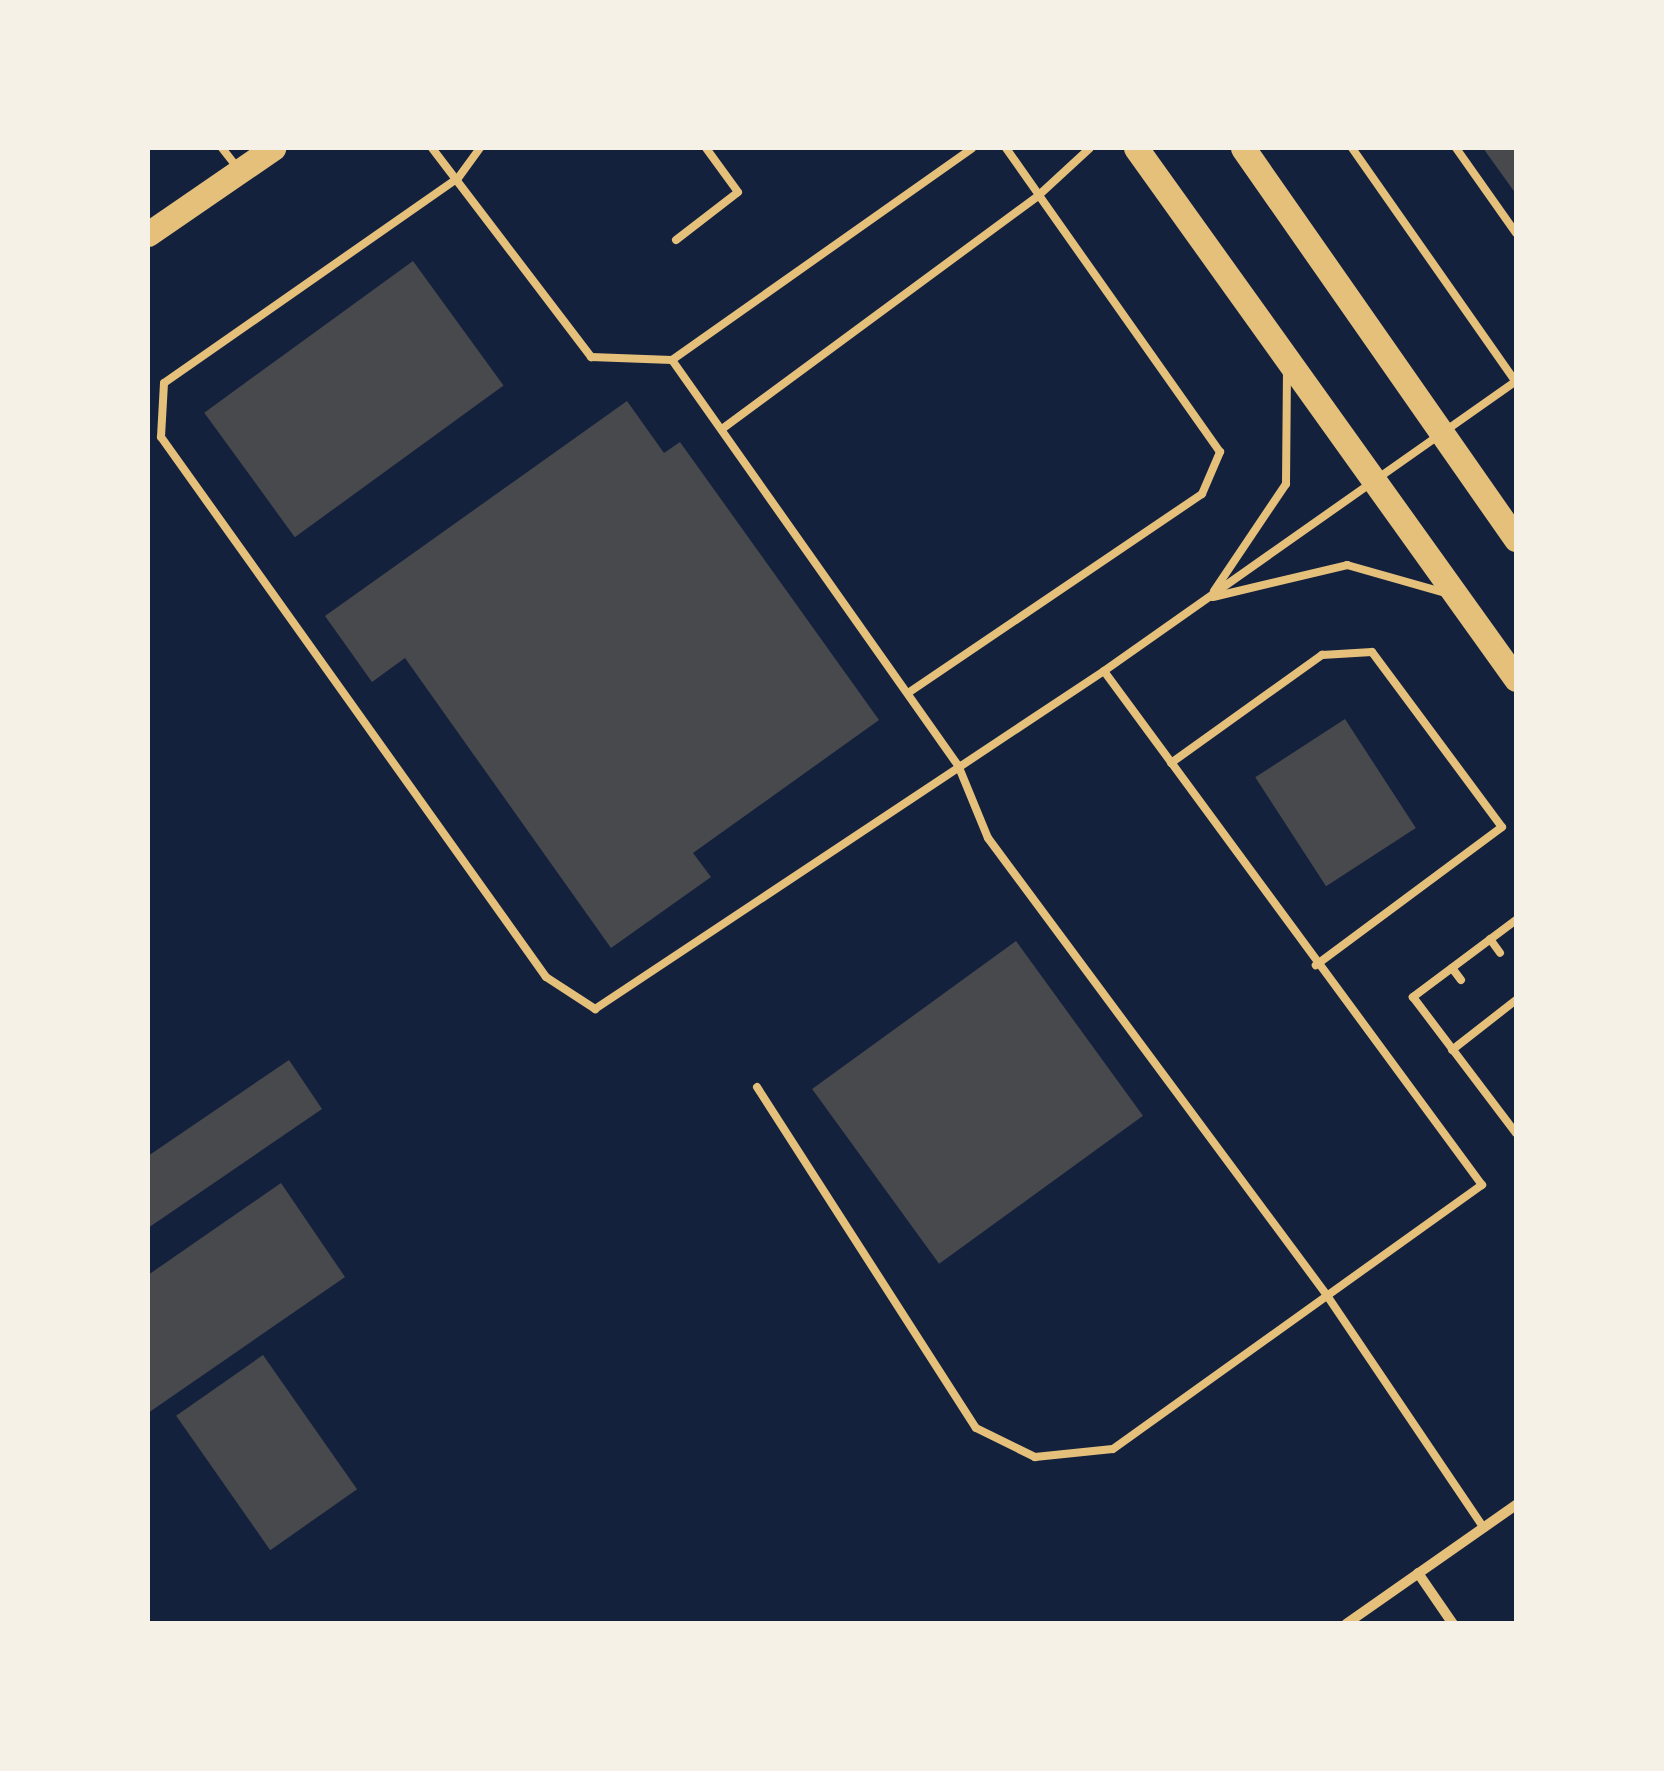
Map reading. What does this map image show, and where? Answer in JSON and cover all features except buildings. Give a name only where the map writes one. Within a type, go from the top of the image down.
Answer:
[{"type":"main road","points":[[148,234],[272,148]]},
{"type":"main road","points":[[1136,148],[1287,352],[1516,678]]},
{"type":"main road","points":[[1242,148],[1516,539]]},
{"type":"street","points":[[1346,1624],[1516,1505]]},
{"type":"street","points":[[1418,1574],[1452,1624]]},
{"type":"lane","points":[[222,148],[240,170]]},
{"type":"lane","points":[[432,148],[591,357],[672,360],[972,148]]},
{"type":"lane","points":[[480,148],[458,178],[164,383],[162,438],[546,977],[596,1009],[1104,671],[1516,381],[1352,148]]},
{"type":"lane","points":[[676,240],[738,192],[706,148]]},
{"type":"lane","points":[[908,693],[1202,494],[1220,452],[1006,148]]},
{"type":"lane","points":[[722,429],[1040,195],[1090,148]]},
{"type":"lane","points":[[1456,148],[1516,233]]},
{"type":"lane","points":[[1209,597],[1286,484],[1287,352]]},
{"type":"lane","points":[[672,360],[958,765],[988,838],[1326,1294],[1483,1526]]},
{"type":"lane","points":[[1209,597],[1347,565],[1461,599]]},
{"type":"lane","points":[[1172,763],[1322,656],[1372,652],[1502,828],[1316,965]]},
{"type":"lane","points":[[756,1088],[976,1428],[1035,1457],[1113,1449],[1482,1184],[1316,965],[1104,671]]},
{"type":"lane","points":[[1516,920],[1413,997],[1516,1133]]},
{"type":"lane","points":[[1490,940],[1500,953]]},
{"type":"lane","points":[[1452,968],[1461,980]]},
{"type":"lane","points":[[1452,1050],[1516,1000]]},
{"type":"lane","points":[[1482,1008],[1491,1019]]}]
